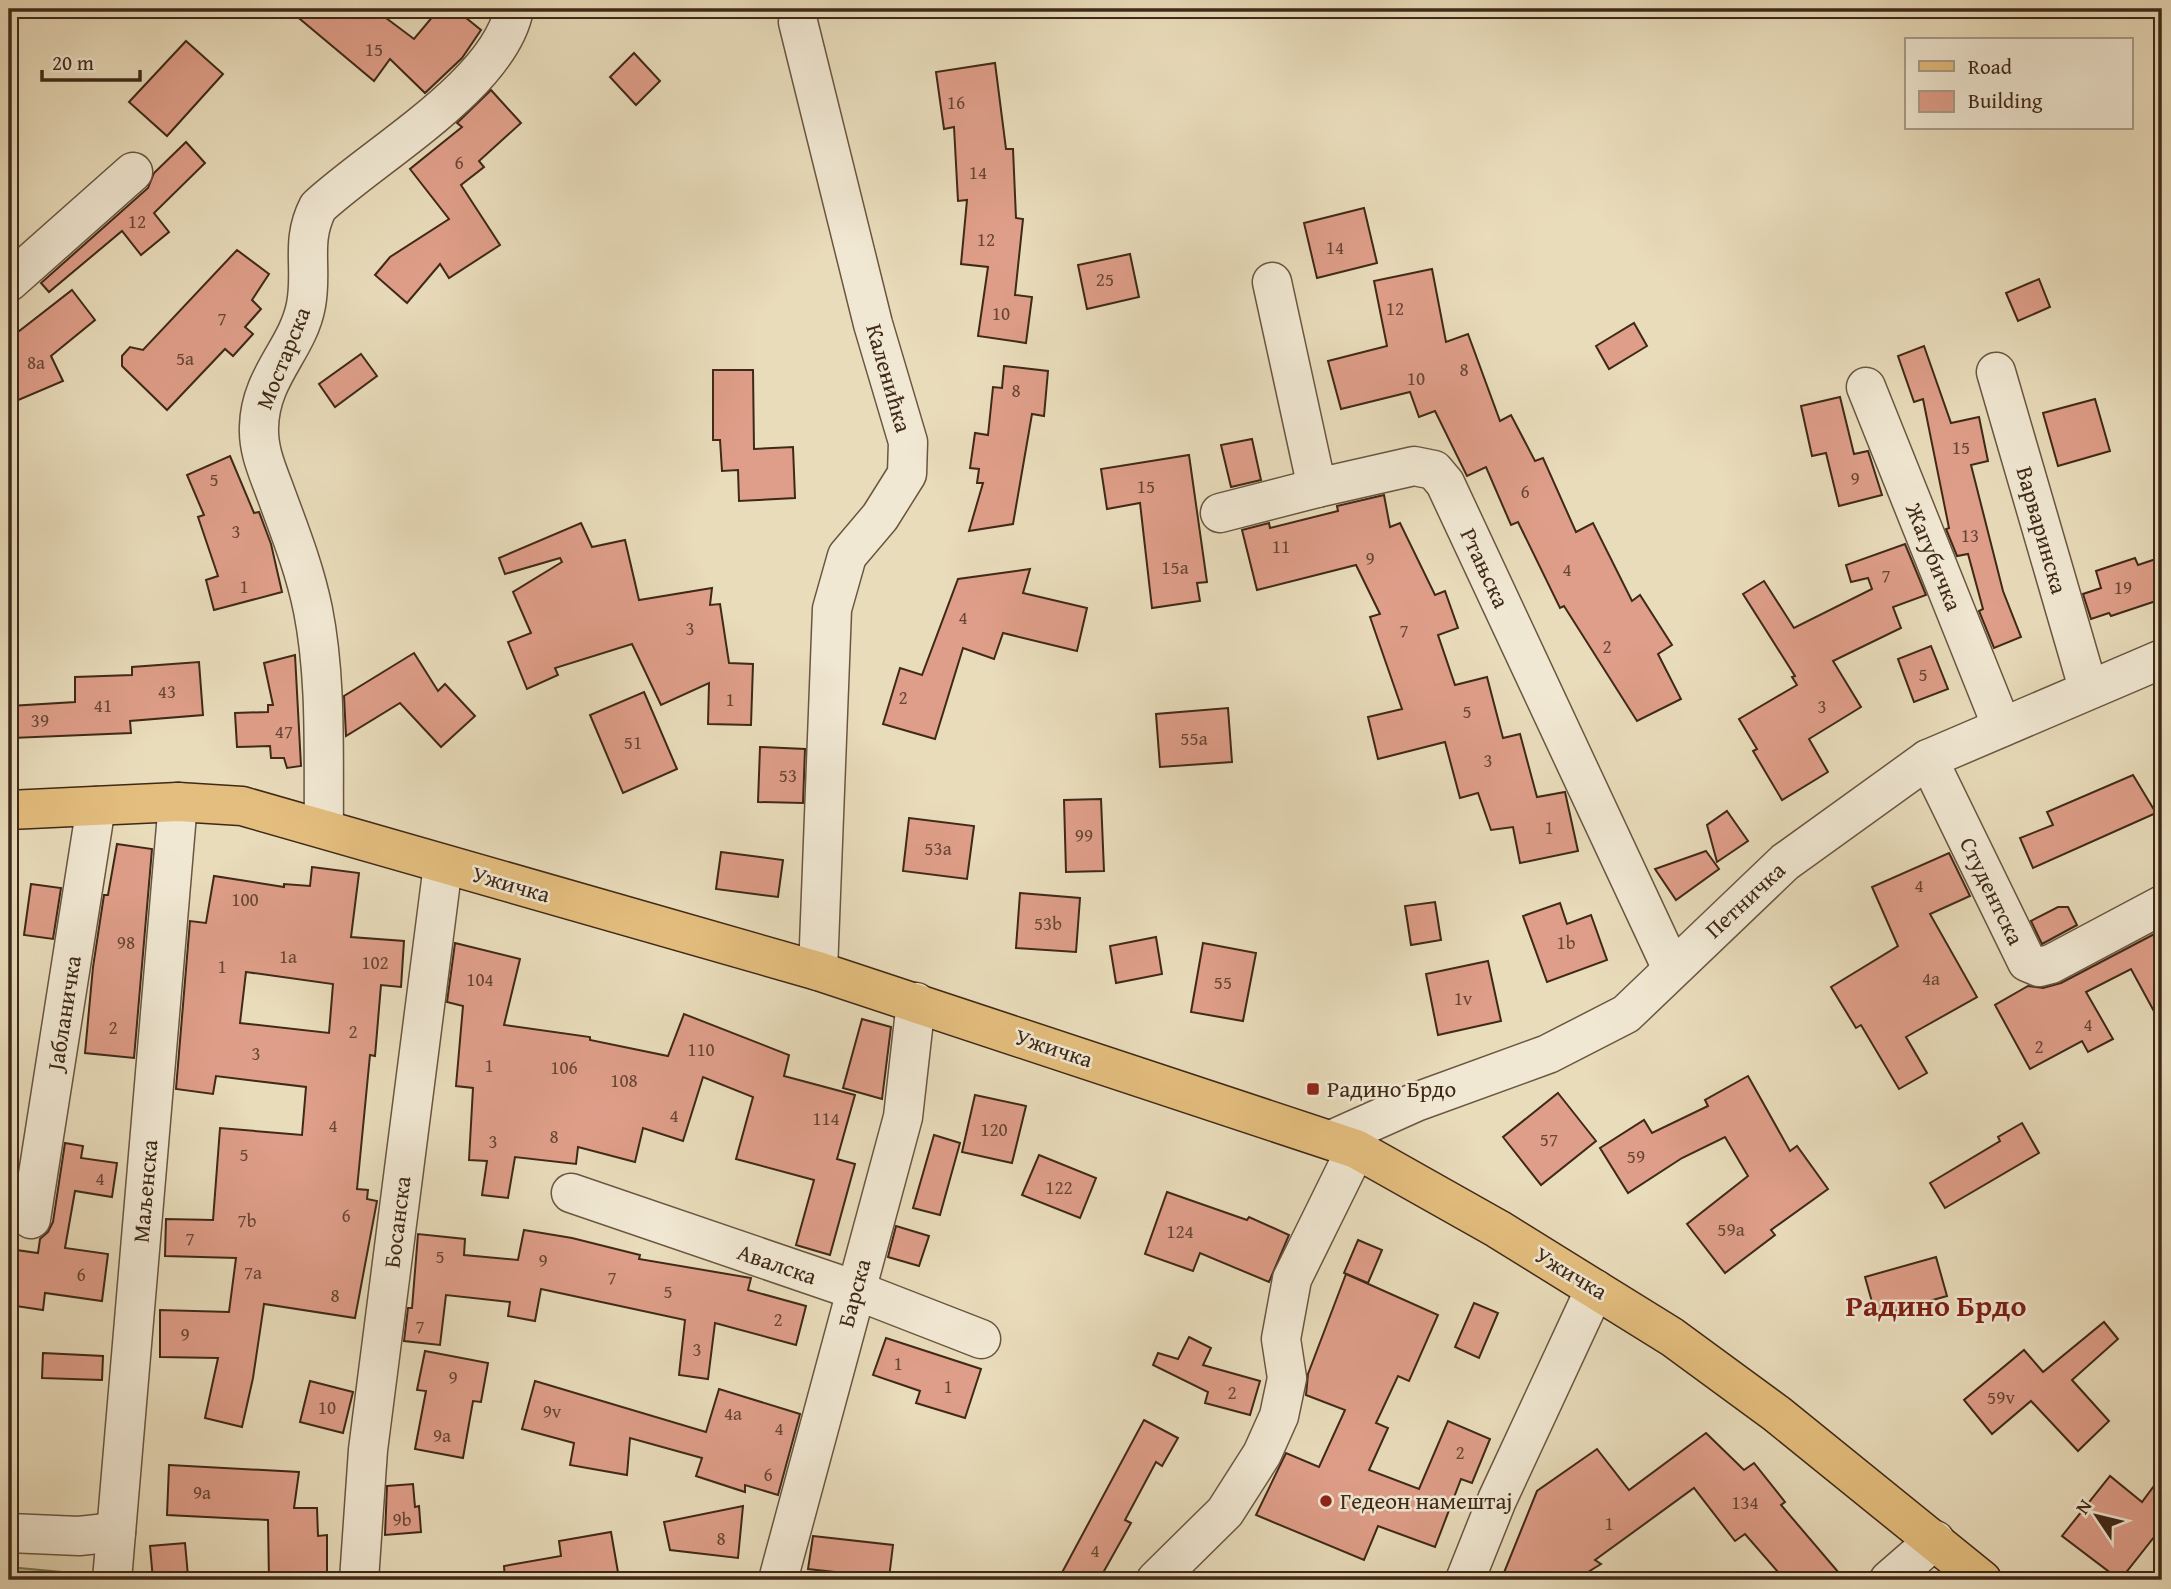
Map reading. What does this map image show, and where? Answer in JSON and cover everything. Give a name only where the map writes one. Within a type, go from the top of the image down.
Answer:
[{"type":"main road","name":"Ужичка","points":[[14,816],[96,806],[178,802],[243,806],[818,971],[1344,1144],[1498,1229],[1719,1371],[1982,1580]]},
{"type":"street","name":"Мостарска","points":[[324,828],[321,661],[313,609],[301,564],[258,444],[262,398],[279,360],[303,321],[309,279],[307,230],[318,207],[440,109],[477,73],[506,37],[514,9]]},
{"type":"street","name":"Каленићка","points":[[799,22],[873,324],[908,442],[907,474],[880,517],[847,556],[832,608],[818,971]]},
{"type":"street","points":[[9,282],[133,172]]},
{"type":"street","points":[[1272,282],[1317,488]]},
{"type":"street","name":"Варваринска","points":[[1996,372],[2088,688]]},
{"type":"street","name":"Жагубичка","points":[[1866,387],[2002,727]]},
{"type":"street","name":"Ртањска","points":[[1220,513],[1415,466],[1434,470],[1445,483],[1672,969]]},
{"type":"street","name":"Петничка","points":[[1344,1144],[1416,1102],[1559,1049],[1626,1014],[1785,862],[1928,759],[2088,688],[2162,659]]},
{"type":"street","name":"Студентска","points":[[1928,759],[2026,962],[2039,967],[2051,964],[2162,905]]},
{"type":"street","name":"Маљенска","points":[[112,1580],[178,802]]},
{"type":"street","name":"Јабланичка","points":[[31,1219],[96,806]]},
{"type":"street","name":"Босанска","points":[[359,1580],[368,1450],[443,864]]},
{"type":"street","name":"Барска","points":[[778,1580],[903,1117],[916,1002]]},
{"type":"street","points":[[1156,1580],[1225,1512],[1262,1454],[1279,1416],[1287,1378],[1281,1339],[1292,1279],[1344,1144]]},
{"type":"street","name":"Авалска","points":[[571,1194],[855,1290],[981,1339]]},
{"type":"street","points":[[1465,1580],[1497,1500],[1595,1289]]},
{"type":"street","points":[[9,1533],[79,1536],[116,1532]]},
{"type":"street","points":[[1889,1580],[1935,1540]]},
{"type":"green space","points":[[9,1567],[61,1572],[61,1580],[9,1580]]},
{"type":"building","points":[[288,9],[374,9],[414,39],[439,9],[455,9],[481,30],[462,58],[425,93],[390,59],[374,81]]},
{"type":"building","points":[[186,41],[223,74],[167,136],[129,102]]},
{"type":"building","points":[[634,53],[660,81],[636,105],[610,77]]},
{"type":"building","points":[[995,63],[1006,149],[1013,149],[1016,218],[1023,219],[1015,295],[1032,297],[1026,343],[978,336],[988,267],[961,264],[967,200],[958,201],[954,127],[944,129],[936,72]]},
{"type":"building","points":[[491,90],[521,123],[479,161],[484,167],[461,185],[500,245],[449,278],[440,264],[407,303],[375,275],[390,257],[449,219],[410,169],[462,127],[457,123]]},
{"type":"building","points":[[186,142],[205,163],[154,213],[169,232],[141,255],[122,231],[49,292],[41,283],[148,188],[154,173]]},
{"type":"building","points":[[1364,208],[1377,263],[1317,278],[1304,223]]},
{"type":"building","points":[[237,250],[269,274],[252,300],[261,309],[245,327],[253,334],[233,356],[225,349],[167,410],[122,366],[122,356],[130,347],[143,350]]},
{"type":"building","points":[[1130,254],[1139,297],[1087,309],[1078,265]]},
{"type":"building","points":[[1432,269],[1446,342],[1468,334],[1500,421],[1511,415],[1535,461],[1543,458],[1576,532],[1593,523],[1632,601],[1640,595],[1672,645],[1658,654],[1681,699],[1637,721],[1564,606],[1560,608],[1518,522],[1511,525],[1486,467],[1467,476],[1435,411],[1419,417],[1410,392],[1341,409],[1328,361],[1387,346],[1374,281]]},
{"type":"building","points":[[2039,279],[2050,307],[2018,321],[2006,293]]},
{"type":"building","points":[[72,290],[95,320],[51,356],[63,381],[9,404],[9,339]]},
{"type":"building","points":[[1634,323],[1647,346],[1609,369],[1596,346]]},
{"type":"building","points":[[1924,346],[1951,423],[1979,417],[1988,461],[1971,465],[2003,591],[2021,637],[1994,648],[1979,611],[1983,609],[1968,554],[1957,556],[1946,529],[1949,528],[1923,399],[1914,402],[1898,356]]},
{"type":"building","points":[[361,354],[377,376],[335,407],[319,384]]},
{"type":"building","points":[[1004,366],[1048,371],[1044,416],[1032,414],[1013,524],[969,531],[983,483],[977,483],[979,469],[970,468],[975,433],[988,435],[993,387],[1002,388]]},
{"type":"building","points":[[713,370],[753,370],[754,449],[793,447],[795,498],[739,501],[738,470],[722,471],[720,440],[713,440]]},
{"type":"building","points":[[1840,397],[1854,454],[1868,451],[1882,495],[1839,506],[1826,453],[1812,456],[1801,406]]},
{"type":"building","points":[[2095,399],[2110,451],[2058,466],[2043,413]]},
{"type":"building","points":[[1252,439],[1261,480],[1231,487],[1221,445]]},
{"type":"building","points":[[1189,455],[1207,582],[1197,583],[1200,601],[1152,608],[1140,503],[1107,509],[1101,469]]},
{"type":"building","points":[[230,456],[254,513],[259,512],[271,544],[282,592],[214,610],[206,580],[218,576],[198,517],[204,515],[187,475]]},
{"type":"building","points":[[1384,495],[1390,527],[1400,523],[1435,595],[1445,591],[1458,628],[1438,635],[1455,685],[1487,677],[1503,738],[1520,734],[1537,797],[1565,792],[1578,851],[1520,863],[1513,827],[1491,830],[1478,793],[1460,798],[1445,742],[1378,759],[1368,717],[1402,709],[1370,617],[1380,614],[1356,565],[1257,590],[1242,530],[1269,523],[1270,528],[1338,511],[1337,506]]},
{"type":"building","points":[[581,523],[592,547],[625,540],[639,600],[712,588],[710,605],[720,604],[729,663],[753,664],[751,725],[708,724],[709,683],[661,705],[632,644],[555,668],[558,675],[527,689],[508,642],[531,633],[513,592],[562,562],[560,558],[505,574],[499,558]]},
{"type":"building","points":[[1905,544],[1926,595],[1893,607],[1901,628],[1833,661],[1861,707],[1809,739],[1828,772],[1782,800],[1753,751],[1757,749],[1739,719],[1797,685],[1792,677],[1795,676],[1743,594],[1764,581],[1794,628],[1872,589],[1868,578],[1851,582],[1846,565]]},
{"type":"building","points":[[2162,557],[2162,599],[2111,616],[2109,613],[2091,619],[2083,594],[2101,588],[2096,571],[2135,558],[2138,565]]},
{"type":"building","points":[[1030,569],[1023,593],[1087,608],[1077,651],[1003,633],[994,659],[963,648],[935,739],[883,724],[900,668],[922,675],[958,579]]},
{"type":"building","points":[[1931,646],[1948,689],[1914,702],[1898,659]]},
{"type":"building","points":[[414,653],[438,691],[445,684],[475,716],[441,747],[400,703],[346,736],[344,696]]},
{"type":"building","points":[[295,655],[301,766],[287,768],[284,758],[271,758],[270,746],[237,747],[235,713],[268,712],[268,705],[273,705],[264,663]]},
{"type":"building","points":[[199,662],[203,715],[130,721],[131,733],[12,738],[10,706],[75,702],[75,677],[132,675],[132,667]]},
{"type":"building","points":[[644,692],[677,769],[623,793],[590,715]]},
{"type":"building","points":[[1228,708],[1232,762],[1160,767],[1156,714]]},
{"type":"building","points":[[760,747],[805,749],[803,803],[758,802]]},
{"type":"building","points":[[2133,775],[2156,813],[2033,868],[2020,838],[2053,825],[2047,812]]},
{"type":"building","points":[[1101,799],[1104,871],[1066,872],[1064,800]]},
{"type":"building","points":[[1727,811],[1748,841],[1717,862],[1707,825]]},
{"type":"building","points":[[909,818],[974,826],[967,879],[903,871]]},
{"type":"building","points":[[117,844],[152,849],[134,1058],[85,1053],[93,967],[104,895],[108,895]]},
{"type":"building","points":[[1706,851],[1719,869],[1676,900],[1655,869]]},
{"type":"building","points":[[721,852],[783,860],[778,897],[716,889]]},
{"type":"building","points":[[1949,853],[1970,896],[1930,914],[1977,997],[1906,1037],[1927,1073],[1899,1089],[1861,1025],[1856,1028],[1831,987],[1898,946],[1872,887]]},
{"type":"building","points":[[312,867],[359,873],[351,937],[404,941],[401,987],[381,985],[375,1056],[370,1055],[357,1189],[368,1190],[367,1199],[377,1201],[355,1318],[264,1304],[253,1378],[242,1427],[205,1418],[218,1358],[160,1357],[160,1310],[229,1312],[236,1258],[165,1256],[166,1219],[213,1220],[220,1128],[302,1135],[306,1087],[216,1076],[213,1094],[176,1089],[190,921],[206,923],[214,876],[284,887],[284,884],[310,886]],"holes":[[[246,972],[333,984],[329,1033],[240,1023]]]},
{"type":"building","points":[[31,884],[61,888],[53,939],[24,935]]},
{"type":"building","points":[[1020,893],[1080,898],[1076,952],[1016,948]]},
{"type":"building","points":[[1435,902],[1441,940],[1411,945],[1405,906]]},
{"type":"building","points":[[1560,903],[1567,924],[1591,915],[1607,960],[1547,982],[1523,916]]},
{"type":"building","points":[[2058,907],[2068,907],[2077,925],[2042,944],[2031,921]]},
{"type":"building","points":[[2162,930],[2162,1026],[2131,969],[2086,992],[2113,1039],[2088,1052],[2082,1041],[2030,1069],[1995,1005],[2028,986],[2043,988],[2061,983]]},
{"type":"building","points":[[1156,937],[1162,974],[1116,983],[1110,946]]},
{"type":"building","points":[[455,943],[520,959],[504,1025],[590,1037],[590,1040],[668,1056],[684,1014],[789,1055],[784,1076],[855,1095],[837,1159],[855,1164],[830,1255],[796,1245],[814,1180],[736,1159],[753,1097],[703,1077],[683,1141],[643,1128],[635,1162],[578,1147],[576,1164],[515,1157],[508,1198],[482,1195],[487,1161],[469,1160],[473,1088],[456,1086],[463,1006],[447,1002]]},
{"type":"building","points":[[1203,943],[1256,953],[1243,1021],[1191,1012]]},
{"type":"building","points":[[1488,961],[1501,1021],[1438,1035],[1426,974]]},
{"type":"building","points":[[862,1019],[891,1027],[882,1099],[843,1088]]},
{"type":"building","points":[[1748,1076],[1790,1151],[1797,1146],[1828,1189],[1771,1230],[1775,1235],[1725,1273],[1687,1224],[1748,1176],[1725,1137],[1682,1158],[1628,1193],[1600,1148],[1644,1120],[1652,1133],[1708,1106],[1705,1100]]},
{"type":"building","points":[[1558,1093],[1596,1141],[1541,1185],[1503,1137]]},
{"type":"building","points":[[975,1095],[1026,1106],[1012,1163],[962,1152]]},
{"type":"building","points":[[2022,1123],[2039,1153],[1945,1208],[1930,1183],[2000,1141],[1998,1137]]},
{"type":"building","points":[[934,1135],[960,1143],[940,1215],[913,1208]]},
{"type":"building","points":[[65,1143],[83,1146],[81,1158],[117,1163],[112,1197],[75,1191],[65,1248],[108,1254],[102,1301],[45,1293],[43,1310],[9,1305],[9,1249],[38,1253],[40,1239],[48,1232],[53,1222]]},
{"type":"building","points":[[1039,1155],[1096,1178],[1080,1218],[1022,1195]]},
{"type":"building","points":[[1167,1192],[1247,1220],[1249,1217],[1289,1235],[1269,1282],[1200,1253],[1193,1271],[1145,1254]]},
{"type":"building","points":[[896,1226],[929,1236],[919,1266],[888,1257]]},
{"type":"building","points":[[524,1230],[572,1238],[640,1255],[639,1259],[751,1278],[748,1290],[806,1306],[796,1345],[715,1323],[708,1379],[679,1375],[685,1320],[541,1289],[535,1321],[508,1316],[510,1302],[446,1295],[440,1345],[404,1341],[408,1308],[412,1308],[418,1234],[465,1239],[464,1255],[518,1260]]},
{"type":"building","points":[[1358,1240],[1382,1250],[1368,1283],[1344,1273]]},
{"type":"building","points":[[1936,1257],[1947,1296],[1876,1316],[1865,1277]]},
{"type":"building","points":[[1346,1274],[1438,1315],[1409,1381],[1398,1376],[1376,1423],[1388,1428],[1369,1470],[1419,1489],[1448,1421],[1490,1439],[1472,1483],[1461,1479],[1435,1547],[1378,1526],[1364,1560],[1256,1515],[1286,1453],[1319,1467],[1345,1410],[1306,1395],[1308,1374]]},
{"type":"building","points":[[1474,1303],[1498,1313],[1479,1358],[1455,1347]]},
{"type":"building","points":[[2104,1322],[2118,1339],[2072,1380],[2109,1421],[2078,1451],[2031,1401],[1992,1434],[1964,1400],[2024,1350],[2043,1372]]},
{"type":"building","points":[[1189,1337],[1211,1348],[1203,1365],[1260,1381],[1250,1415],[1205,1403],[1208,1392],[1153,1365],[1158,1353],[1178,1359]]},
{"type":"building","points":[[886,1338],[981,1369],[965,1418],[916,1403],[920,1391],[873,1375]]},
{"type":"building","points":[[425,1351],[488,1363],[481,1402],[473,1401],[463,1458],[415,1449],[426,1391],[417,1390]]},
{"type":"building","points":[[43,1353],[103,1356],[102,1380],[42,1378]]},
{"type":"building","points":[[310,1381],[353,1392],[343,1433],[300,1422]]},
{"type":"building","points":[[535,1381],[706,1432],[719,1389],[800,1414],[778,1495],[745,1485],[745,1492],[696,1476],[702,1458],[630,1438],[627,1475],[570,1465],[574,1443],[522,1429]]},
{"type":"building","points":[[1144,1420],[1178,1438],[1162,1466],[1156,1462],[1125,1520],[1131,1523],[1099,1580],[1058,1580]]},
{"type":"building","points":[[1706,1433],[1744,1470],[1754,1463],[1785,1502],[1781,1505],[1845,1580],[1785,1580],[1745,1534],[1735,1541],[1694,1488],[1595,1560],[1601,1564],[1575,1580],[1501,1580],[1537,1491],[1597,1449],[1629,1490]]},
{"type":"building","points":[[169,1465],[299,1472],[294,1508],[317,1508],[318,1536],[327,1535],[327,1580],[269,1580],[268,1520],[167,1515]]},
{"type":"building","points":[[2162,1475],[2162,1527],[2120,1580],[2062,1536],[2110,1476],[2142,1502]]},
{"type":"building","points":[[413,1484],[415,1507],[419,1506],[421,1532],[385,1535],[387,1486]]},
{"type":"building","points":[[743,1506],[738,1558],[670,1550],[664,1522]]},
{"type":"building","points":[[611,1532],[619,1578],[505,1580],[504,1566],[561,1556],[559,1541]]},
{"type":"building","points":[[813,1536],[893,1545],[889,1578],[808,1569]]},
{"type":"building","points":[[185,1543],[188,1576],[153,1580],[150,1546]]},
{"type":"place","name":"Радино Брдо","points":[[1313,1089]]},
{"type":"place","name":"Гедеон намештај","points":[[1326,1501]]},
{"type":"district","name":"Радино Брдо","points":[[1936,1306]]}]
